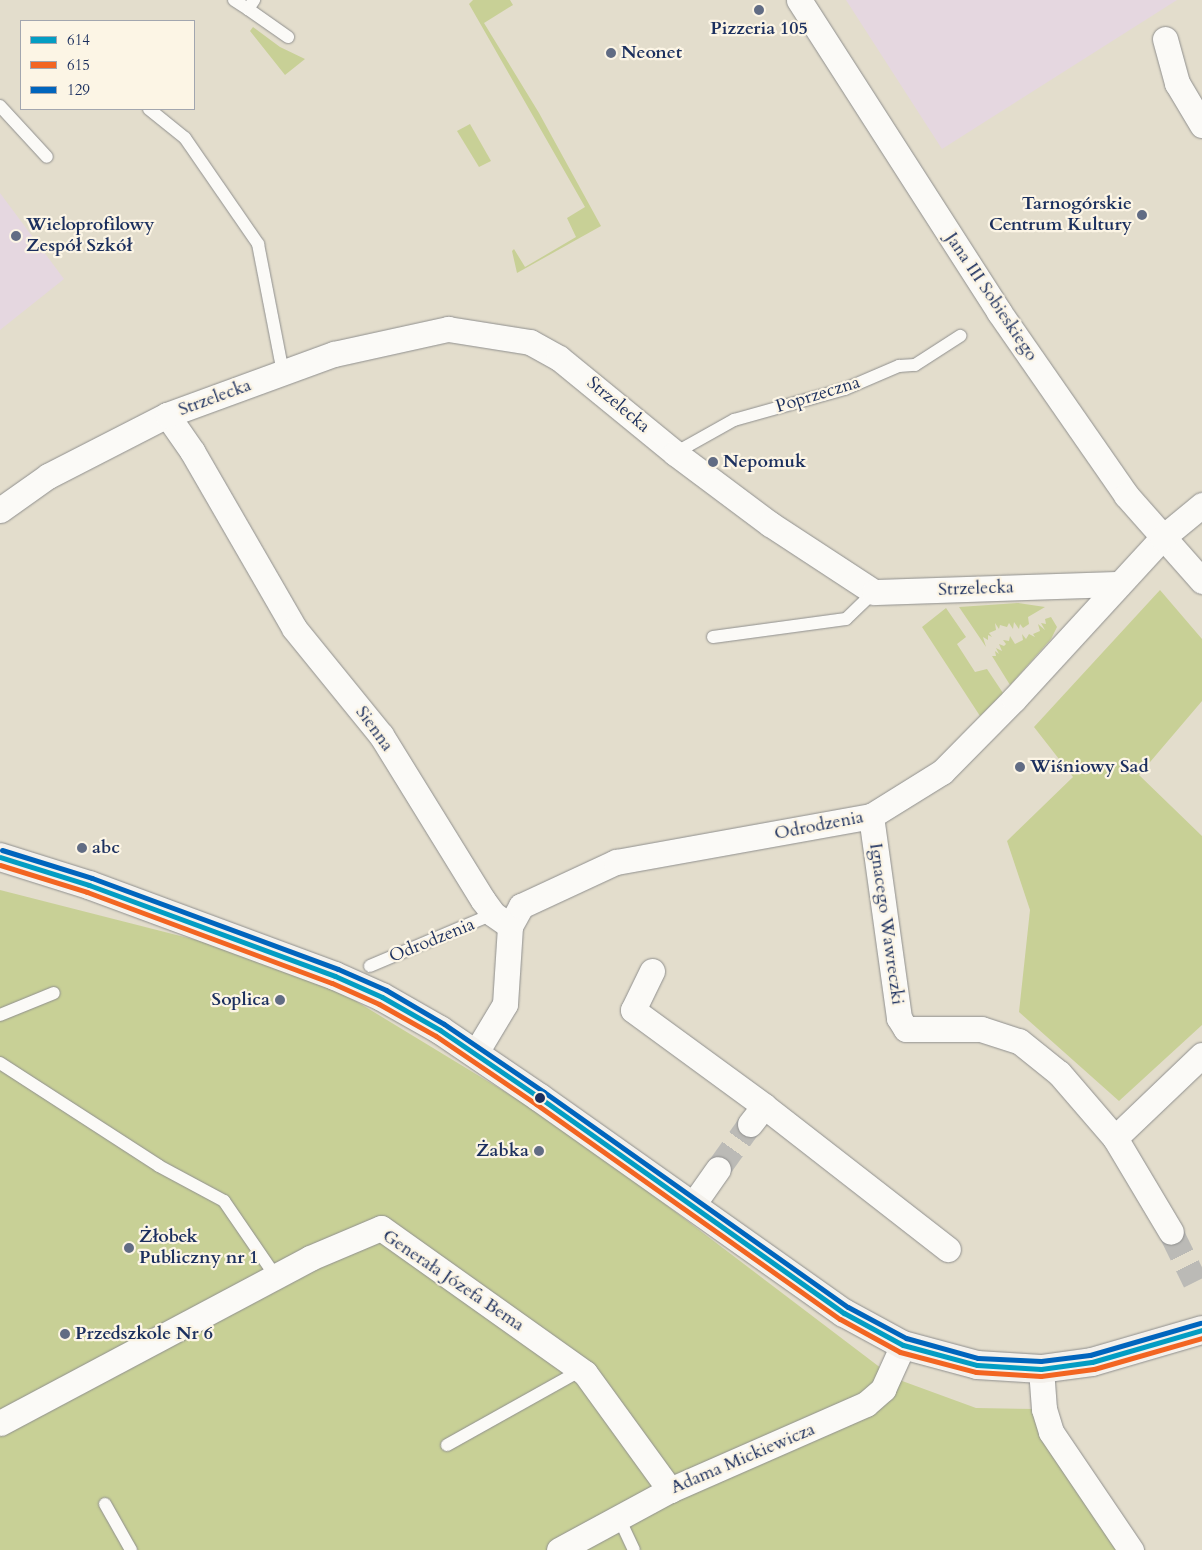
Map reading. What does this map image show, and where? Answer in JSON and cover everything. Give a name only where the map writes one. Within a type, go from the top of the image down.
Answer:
[{"type":"street","name":"Jana III Sobieskiego","points":[[798,0],[999,312],[1126,496],[1202,582]]},
{"type":"street","points":[[1165,39],[1177,83],[1202,125]]},
{"type":"street","name":"Strzelecka","points":[[0,510],[48,476],[167,415],[334,354],[448,329],[488,333],[530,342],[559,358],[675,453],[770,524],[874,592],[1119,584]]},
{"type":"street","name":"Sienna","points":[[167,415],[192,451],[294,628],[381,735],[502,920]]},
{"type":"street","points":[[1119,584],[1162,538],[1202,505]]},
{"type":"street","name":"Odrodzenia","points":[[502,920],[527,902],[616,862],[871,816],[942,772],[1119,584]]},
{"type":"street","name":"Ignacego Wawreczki","points":[[871,816],[899,1018],[906,1029],[981,1029],[1019,1041],[1059,1074],[1115,1138],[1171,1232]]},
{"type":"street","points":[[0,857],[98,888],[342,979],[409,1012],[475,1054],[844,1313],[903,1345],[977,1365],[1041,1369],[1092,1362],[1202,1330]]},
{"type":"street","points":[[475,1054],[505,1004],[502,920]]},
{"type":"street","points":[[652,971],[633,1010],[757,1115],[948,1249]]},
{"type":"street","points":[[1115,1138],[1202,1055]]},
{"type":"street","points":[[692,1206],[718,1169]]},
{"type":"street","name":"Generała Józefa Bema","points":[[0,1424],[276,1278],[310,1258],[381,1228],[581,1370],[670,1490]]},
{"type":"street","name":"Adama Mickiewicza","points":[[559,1550],[670,1490],[866,1404],[883,1389],[903,1345]]},
{"type":"street","points":[[1041,1369],[1044,1409],[1051,1432],[1131,1550]]},
{"type":"lane","points":[[234,0],[251,4],[288,37]]},
{"type":"lane","points":[[0,106],[47,156]]},
{"type":"lane","points":[[150,110],[185,138],[258,244],[283,373]]},
{"type":"lane","name":"Poprzeczna","points":[[675,453],[734,420],[845,389],[899,366],[915,365],[960,336]]},
{"type":"lane","points":[[713,636],[846,619],[874,592]]},
{"type":"lane","name":"Odrodzenia","points":[[370,966],[502,920]]},
{"type":"lane","points":[[0,1015],[54,993]]},
{"type":"lane","points":[[0,1063],[159,1166],[224,1201],[276,1278]]},
{"type":"lane","points":[[447,1445],[581,1370]]},
{"type":"lane","points":[[105,1504],[131,1550]]},
{"type":"lane","points":[[619,1518],[634,1550]]},
{"type":"shaded area","points":[[846,0],[1177,0],[942,149]]},
{"type":"shaded area","name":"Wieloprofilowy Zespół Szkół","points":[[0,193],[64,279],[0,330]]},
{"type":"green space","points":[[473,0],[510,0],[513,5],[484,23],[539,113],[601,226],[517,273],[512,251],[514,249],[525,267],[576,237],[567,218],[585,207],[469,4]]},
{"type":"green space","points":[[253,27],[280,47],[305,59],[285,75],[250,31]]},
{"type":"green space","points":[[470,124],[491,161],[479,167],[457,131]]},
{"type":"green space","points":[[1160,590],[1202,639],[1202,701],[1139,775],[1202,836],[1202,1025],[1119,1101],[1019,1012],[1030,910],[1007,841],[1073,777],[1034,727]]},
{"type":"green space","points":[[1018,603],[1045,607],[1028,617],[1029,624],[1023,628],[1020,624],[1019,629],[1014,622],[1013,629],[1009,623],[1007,627],[1000,625],[999,629],[995,623],[996,630],[989,633],[992,637],[988,635],[988,640],[983,637],[986,647],[959,607]]},
{"type":"green space","points":[[946,608],[966,637],[957,644],[975,672],[987,669],[1003,693],[980,716],[922,627]]},
{"type":"green space","points":[[1051,617],[1057,627],[1051,639],[1010,685],[992,656],[996,656],[995,651],[999,654],[996,648],[1002,651],[999,644],[1004,646],[1006,644],[1003,640],[1009,641],[1010,636],[1015,644],[1023,640],[1022,634],[1026,639],[1029,634],[1035,637],[1033,634],[1040,631],[1038,624],[1045,630],[1041,623],[1046,624],[1045,619]]},
{"type":"green space","points":[[0,890],[298,966],[565,1128],[894,1378],[976,1408],[1040,1409],[1129,1550],[0,1550]]},
{"type":"tunnel","points":[[718,1169],[750,1124]]},
{"type":"tunnel","points":[[1171,1232],[1195,1281]]},
{"type":"transit line","name":"129","points":[[2,850],[92,878],[338,969],[386,990],[444,1024],[544,1092],[848,1307],[906,1338],[978,1358],[1041,1361],[1090,1355],[1200,1323]]},
{"type":"transit line","name":"614","points":[[0,857],[89,885],[335,976],[382,997],[440,1030],[540,1098],[844,1313],[903,1345],[977,1365],[1041,1369],[1092,1362],[1202,1330]]},
{"type":"transit line","name":"615","points":[[0,865],[87,892],[332,983],[379,1004],[436,1036],[536,1104],[840,1319],[900,1352],[976,1372],[1041,1376],[1094,1369],[1202,1338]]},
{"type":"place","name":"Pizzeria 105","points":[[759,10]]},
{"type":"place","name":"Neonet","points":[[611,53]]},
{"type":"place","name":"Tarnogórskie Centrum Kultury","points":[[1142,215]]},
{"type":"place","name":"Wieloprofilowy Zespół Szkół","points":[[16,236]]},
{"type":"place","name":"Nepomuk","points":[[713,462]]},
{"type":"place","name":"Wiśniowy Sad","points":[[1020,767]]},
{"type":"place","name":"abc","points":[[82,848]]},
{"type":"place","name":"Soplica","points":[[280,1000]]},
{"type":"place","name":"Żabka","points":[[539,1151]]},
{"type":"place","name":"Żłobek Publiczny nr 1","points":[[129,1248]]},
{"type":"place","name":"Przedszkole Nr 6","points":[[65,1334]]}]
